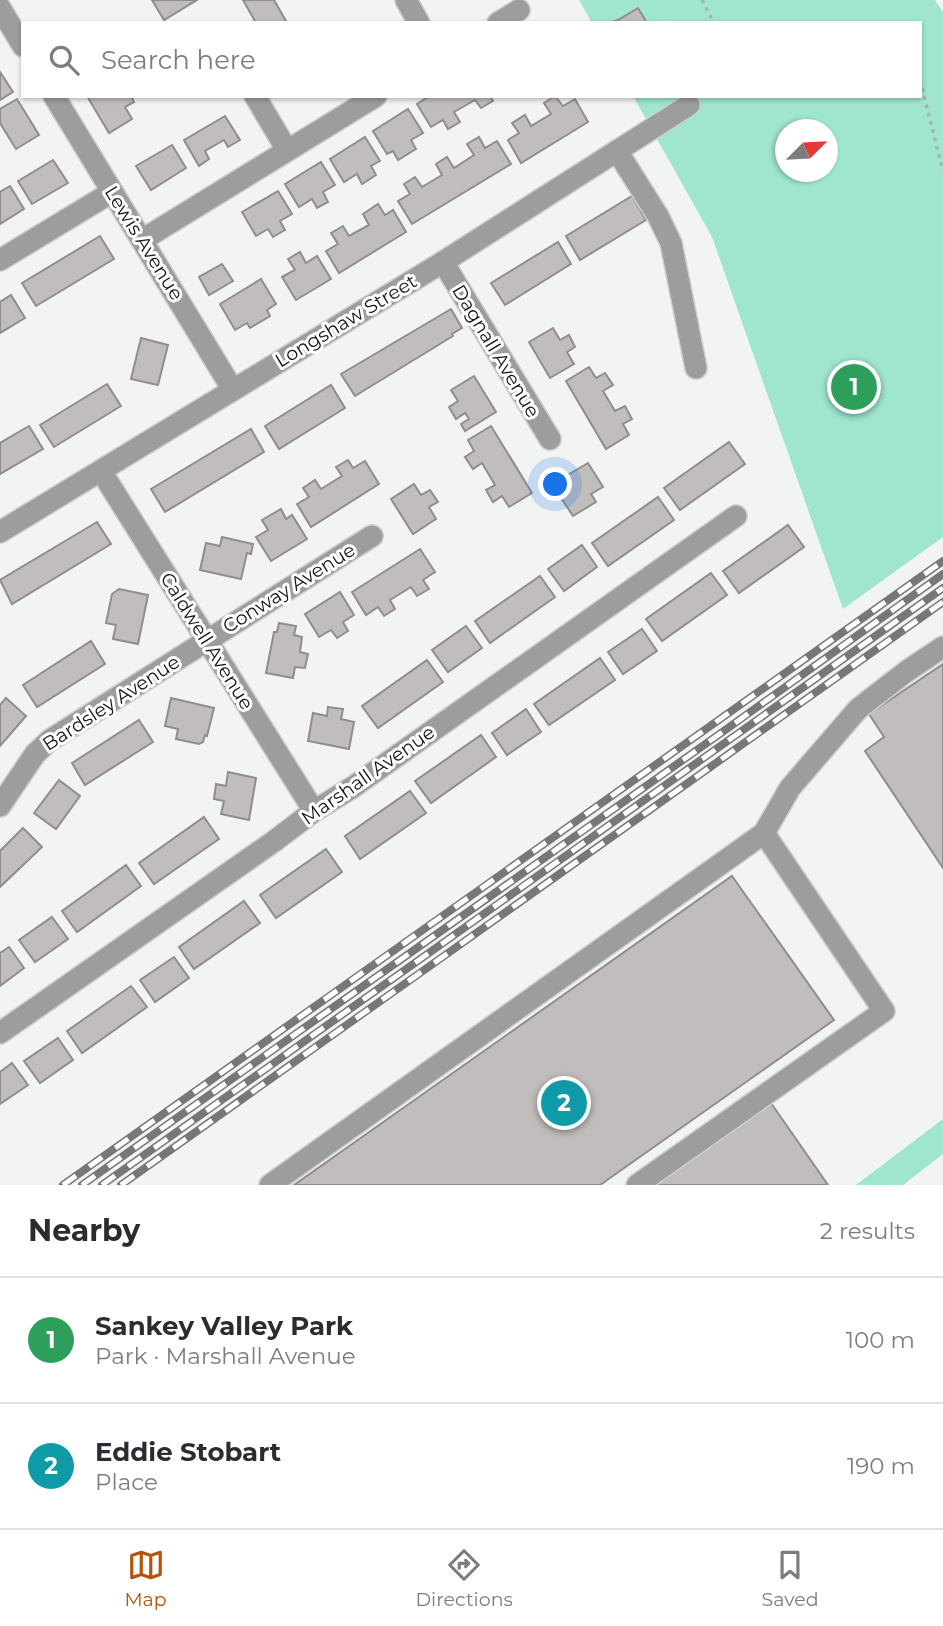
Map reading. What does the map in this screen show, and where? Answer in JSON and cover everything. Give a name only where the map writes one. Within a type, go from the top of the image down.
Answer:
[{"type":"street","points":[[406,0],[418,21]]},
{"type":"street","points":[[0,8],[21,43]]},
{"type":"street","points":[[501,21],[519,10]]},
{"type":"street","name":"Lewis Avenue","points":[[55,98],[233,390]]},
{"type":"street","points":[[257,98],[287,150]]},
{"type":"street","points":[[142,240],[373,98]]},
{"type":"street","name":"Longshaw Street","points":[[0,532],[443,262],[690,105]]},
{"type":"street","points":[[617,151],[658,216],[671,243],[696,368]]},
{"type":"street","points":[[0,260],[112,192]]},
{"type":"street","name":"Dagnall Avenue","points":[[443,262],[550,439]]},
{"type":"street","name":"Caldwell Avenue","points":[[101,471],[314,811]]},
{"type":"street","name":"Marshall Avenue","points":[[0,1033],[736,516]]},
{"type":"street","name":"Conway Avenue","points":[[206,641],[372,536]]},
{"type":"street","name":"Bardsley Avenue","points":[[0,806],[35,754],[50,740],[206,641]]},
{"type":"street","points":[[270,1185],[764,833],[790,788],[858,709],[943,647]]},
{"type":"street","points":[[637,1185],[884,1011],[764,833]]},
{"type":"path","points":[[702,0],[712,21]]},
{"type":"path","points":[[922,88],[943,171]]},
{"type":"green space","points":[[579,0],[935,0],[943,12],[943,537],[843,609],[712,237],[634,98],[922,98],[922,21],[591,21]]},
{"type":"green space","points":[[943,1119],[943,1154],[903,1185],[856,1185]]},
{"type":"building","points":[[152,0],[197,0],[164,20]]},
{"type":"building","points":[[243,0],[274,0],[286,21],[255,21]]},
{"type":"building","points":[[638,8],[646,21],[615,21]]},
{"type":"building","points":[[0,72],[13,92],[0,100]]},
{"type":"building","points":[[88,98],[132,98],[134,102],[125,107],[132,119],[109,133]]},
{"type":"building","points":[[426,98],[491,98],[493,101],[481,108],[475,100],[454,112],[460,122],[448,129],[443,120],[431,127],[417,104]]},
{"type":"building","points":[[557,98],[563,106],[575,99],[588,122],[521,163],[508,140],[519,133],[512,123],[525,115],[531,126],[551,114],[544,103]]},
{"type":"building","points":[[17,99],[39,135],[16,149],[0,123],[0,109]]},
{"type":"building","points":[[408,109],[423,133],[411,140],[416,149],[398,160],[393,151],[387,154],[373,131]]},
{"type":"building","points":[[225,116],[240,140],[228,147],[224,140],[205,151],[209,159],[199,166],[184,140]]},
{"type":"building","points":[[365,137],[380,161],[371,166],[376,175],[362,184],[357,174],[344,182],[330,159]]},
{"type":"building","points":[[479,137],[485,148],[497,141],[511,164],[412,224],[398,201],[410,194],[404,184],[415,177],[422,187],[442,175],[436,164],[447,157],[454,168],[474,155],[467,144]]},
{"type":"building","points":[[172,145],[186,168],[151,190],[136,166]]},
{"type":"building","points":[[53,160],[68,183],[32,204],[18,181]]},
{"type":"building","points":[[321,162],[335,185],[323,192],[328,202],[317,208],[312,199],[299,207],[285,184]]},
{"type":"building","points":[[10,186],[24,209],[0,224],[0,192]]},
{"type":"building","points":[[278,191],[292,214],[280,221],[285,230],[273,237],[268,229],[256,236],[242,212]]},
{"type":"building","points":[[632,196],[646,220],[580,260],[566,236]]},
{"type":"building","points":[[378,204],[385,215],[393,210],[406,232],[339,273],[326,251],[338,244],[331,233],[343,226],[349,236],[369,225],[363,214]]},
{"type":"building","points":[[100,236],[114,259],[36,306],[22,283]]},
{"type":"building","points":[[558,242],[571,264],[505,305],[491,283]]},
{"type":"building","points":[[300,252],[306,263],[317,256],[331,279],[296,300],[282,277],[295,270],[288,259]]},
{"type":"building","points":[[222,264],[233,281],[209,295],[199,277]]},
{"type":"building","points":[[261,279],[276,304],[267,310],[270,316],[250,328],[247,323],[235,330],[220,304]]},
{"type":"building","points":[[11,295],[25,318],[0,333],[0,302]]},
{"type":"building","points":[[451,309],[462,328],[355,396],[341,374]]},
{"type":"building","points":[[553,328],[560,340],[569,335],[575,347],[567,352],[574,364],[550,378],[529,342]]},
{"type":"building","points":[[141,338],[168,345],[158,385],[131,379]]},
{"type":"building","points":[[589,367],[596,378],[605,373],[613,385],[603,391],[615,411],[625,406],[632,419],[623,424],[629,435],[606,449],[566,381]]},
{"type":"building","points":[[474,376],[496,412],[465,431],[461,424],[469,419],[465,413],[456,419],[449,407],[458,401],[451,390]]},
{"type":"building","points":[[107,384],[121,406],[54,447],[40,425]]},
{"type":"building","points":[[331,385],[345,408],[279,449],[265,426]]},
{"type":"building","points":[[29,426],[43,449],[0,474],[0,443]]},
{"type":"building","points":[[491,426],[532,493],[509,507],[502,496],[493,502],[486,490],[495,485],[482,463],[473,469],[465,457],[474,451],[468,440]]},
{"type":"building","points":[[251,429],[264,452],[165,512],[151,489]]},
{"type":"building","points":[[729,442],[745,464],[680,510],[664,488]]},
{"type":"building","points":[[348,460],[353,468],[365,461],[379,484],[311,527],[297,504],[309,497],[303,488],[315,480],[321,489],[342,476],[336,467]]},
{"type":"building","points":[[588,463],[603,487],[591,494],[596,502],[573,516],[552,484]]},
{"type":"building","points":[[414,484],[421,495],[430,490],[438,502],[429,507],[436,519],[413,534],[391,499]]},
{"type":"building","points":[[658,497],[674,520],[608,566],[592,543]]},
{"type":"building","points":[[281,509],[286,519],[292,515],[307,539],[271,561],[256,537],[268,530],[262,520]]},
{"type":"building","points":[[97,522],[111,544],[12,604],[0,580]]},
{"type":"building","points":[[788,525],[804,547],[739,593],[723,571]]},
{"type":"building","points":[[222,537],[253,544],[251,554],[247,553],[241,579],[200,570],[206,543],[220,546]]},
{"type":"building","points":[[582,545],[597,567],[564,591],[548,569]]},
{"type":"building","points":[[420,549],[435,572],[423,580],[429,589],[417,596],[411,587],[390,600],[395,609],[384,616],[378,607],[366,615],[352,592]]},
{"type":"building","points":[[711,573],[727,595],[662,641],[646,619]]},
{"type":"building","points":[[540,576],[555,597],[490,643],[475,621]]},
{"type":"building","points":[[119,589],[148,595],[138,644],[113,639],[116,625],[106,623],[112,594]]},
{"type":"building","points":[[340,592],[354,615],[343,622],[348,631],[337,638],[331,630],[319,637],[305,614]]},
{"type":"building","points":[[279,623],[296,626],[294,635],[302,637],[300,652],[308,654],[305,668],[295,667],[293,678],[266,673],[274,632],[277,632]]},
{"type":"building","points":[[466,626],[482,648],[448,672],[432,650]]},
{"type":"building","points":[[642,629],[657,651],[623,674],[608,652]]},
{"type":"building","points":[[91,641],[105,664],[37,707],[23,685]]},
{"type":"building","points":[[600,658],[615,680],[549,725],[534,704]]},
{"type":"building","points":[[427,660],[443,682],[378,728],[362,706]]},
{"type":"building","points":[[943,664],[943,868],[865,751],[884,737],[869,714]]},
{"type":"building","points":[[6,698],[26,716],[0,746],[0,705]]},
{"type":"building","points":[[171,698],[214,708],[203,742],[199,744],[176,739],[178,729],[165,726]]},
{"type":"building","points":[[328,707],[343,709],[341,719],[354,722],[349,749],[308,741],[313,713],[327,716]]},
{"type":"building","points":[[526,709],[541,732],[507,755],[492,733]]},
{"type":"building","points":[[139,720],[153,742],[85,785],[72,763]]},
{"type":"building","points":[[481,735],[496,757],[431,803],[415,781]]},
{"type":"building","points":[[228,772],[256,778],[249,820],[221,814],[224,801],[214,799],[216,784],[226,786]]},
{"type":"building","points":[[59,780],[80,796],[56,829],[34,813]]},
{"type":"building","points":[[410,791],[426,813],[360,859],[345,836]]},
{"type":"building","points":[[204,817],[219,839],[154,884],[139,863]]},
{"type":"building","points":[[23,828],[42,847],[0,887],[0,851]]},
{"type":"building","points":[[326,849],[342,872],[276,918],[260,895]]},
{"type":"building","points":[[126,865],[141,886],[77,932],[62,911]]},
{"type":"building","points":[[732,876],[834,1020],[600,1185],[294,1185]]},
{"type":"building","points":[[244,901],[260,923],[194,969],[179,947]]},
{"type":"building","points":[[52,917],[68,939],[35,962],[19,940]]},
{"type":"building","points":[[9,947],[24,968],[0,986],[0,953]]},
{"type":"building","points":[[174,957],[189,978],[155,1002],[140,980]]},
{"type":"building","points":[[131,986],[147,1007],[82,1053],[67,1031]]},
{"type":"building","points":[[58,1038],[73,1060],[40,1083],[24,1061]]},
{"type":"building","points":[[12,1063],[28,1085],[0,1104],[0,1072]]},
{"type":"building","points":[[771,1103],[828,1185],[653,1185]]},
{"type":"railway","points":[[63,1185],[943,561]]},
{"type":"railway","points":[[82,1185],[943,574]]},
{"type":"railway","points":[[102,1185],[943,588]]},
{"type":"railway","points":[[121,1185],[943,602]]},
{"type":"place","name":"Sankey Valley Park","points":[[854,387]]},
{"type":"place","name":"Eddie Stobart","points":[[564,1103]]}]
